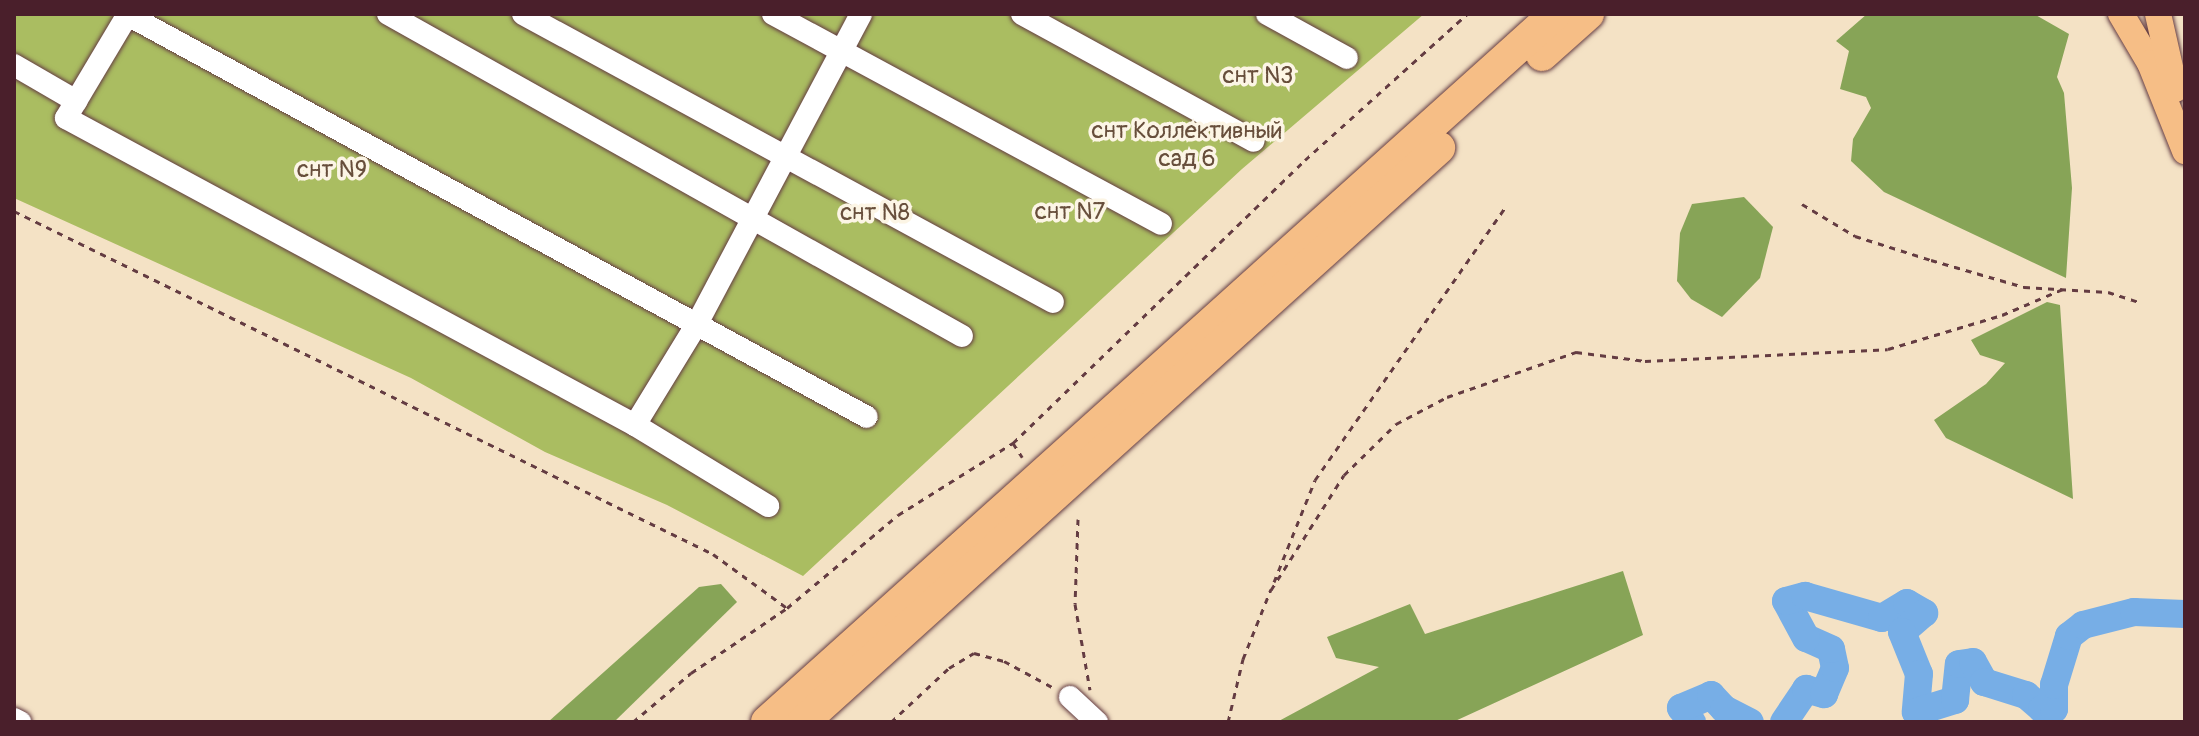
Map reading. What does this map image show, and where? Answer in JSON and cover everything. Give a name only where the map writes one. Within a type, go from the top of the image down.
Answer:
[{"type":"highway","points":[[767,722],[1555,14]]},
{"type":"highway","points":[[803,722],[1588,14]]},
{"type":"main road","points":[[2121,14],[2150,63],[2185,151]]},
{"type":"main road","points":[[2158,14],[2185,131]]},
{"type":"street","points":[[768,506],[635,425],[66,118],[127,14],[698,322],[867,417]]},
{"type":"street","points":[[388,14],[754,216],[962,336]]},
{"type":"street","points":[[523,14],[1053,302]]},
{"type":"street","points":[[773,14],[1161,224]]},
{"type":"street","points":[[635,425],[698,322],[861,14]]},
{"type":"street","points":[[1022,14],[1254,141]]},
{"type":"street","points":[[1267,14],[1347,58]]},
{"type":"street","points":[[14,65],[76,101]]},
{"type":"street","points":[[1070,697],[1093,717]]},
{"type":"path","points":[[633,722],[691,673],[787,608],[898,515],[1013,443],[1305,160],[1467,14]]},
{"type":"path","points":[[1802,204],[1855,236],[2024,287],[2108,292],[2139,302]]},
{"type":"path","points":[[1228,722],[1243,659],[1315,480],[1506,206]]},
{"type":"path","points":[[14,211],[713,554],[787,608]]},
{"type":"path","points":[[1271,590],[1344,475],[1396,424],[1447,397],[1576,352],[1645,361],[1888,349],[2002,315],[2063,289]]},
{"type":"path","points":[[1013,443],[1022,457]]},
{"type":"path","points":[[1078,519],[1075,604],[1093,717]]},
{"type":"path","points":[[891,722],[949,668],[974,653],[1004,661],[1070,697]]},
{"type":"green space","points":[[14,14],[1424,14],[1242,169],[803,576],[667,505],[545,452],[411,378],[14,198]]},
{"type":"green space","points":[[1867,14],[2034,14],[2069,34],[2057,77],[2064,93],[2072,188],[2066,278],[1884,192],[1851,161],[1853,139],[1871,108],[1866,97],[1840,89],[1849,51],[1836,41]]},
{"type":"green space","points":[[1744,197],[1773,227],[1760,278],[1722,317],[1691,299],[1677,281],[1680,233],[1692,204]]},
{"type":"green space","points":[[2047,302],[2060,305],[2073,499],[1946,438],[1934,420],[1986,384],[2005,363],[1980,355],[1971,340]]},
{"type":"green space","points":[[1623,571],[1643,635],[1453,722],[1277,722],[1379,667],[1336,658],[1327,637],[1410,604],[1425,634]]},
{"type":"green space","points":[[721,584],[737,602],[614,722],[548,722],[699,587]]},
{"type":"waterway","points":[[1784,722],[1806,689],[1824,694],[1835,668],[1831,649],[1806,638],[1786,601],[1805,596],[1882,618],[1907,603],[1924,613],[1902,632],[1919,674],[1916,712],[1955,700],[1959,664],[1973,662],[1984,682],[2026,695],[2042,709],[2054,709],[2054,685],[2069,636],[2083,625],[2134,612],[2185,614]]},
{"type":"waterway","points":[[1692,722],[1681,708],[1711,695],[1724,709],[1750,722]]},
{"type":"park label","name":"снт N3","points":[[1258,76]]},
{"type":"park label","name":"снт Коллективный сад 6","points":[[1187,145]]},
{"type":"park label","name":"снт N9","points":[[332,170]]},
{"type":"park label","name":"снт N7","points":[[1070,212]]},
{"type":"park label","name":"снт N8","points":[[875,213]]}]
